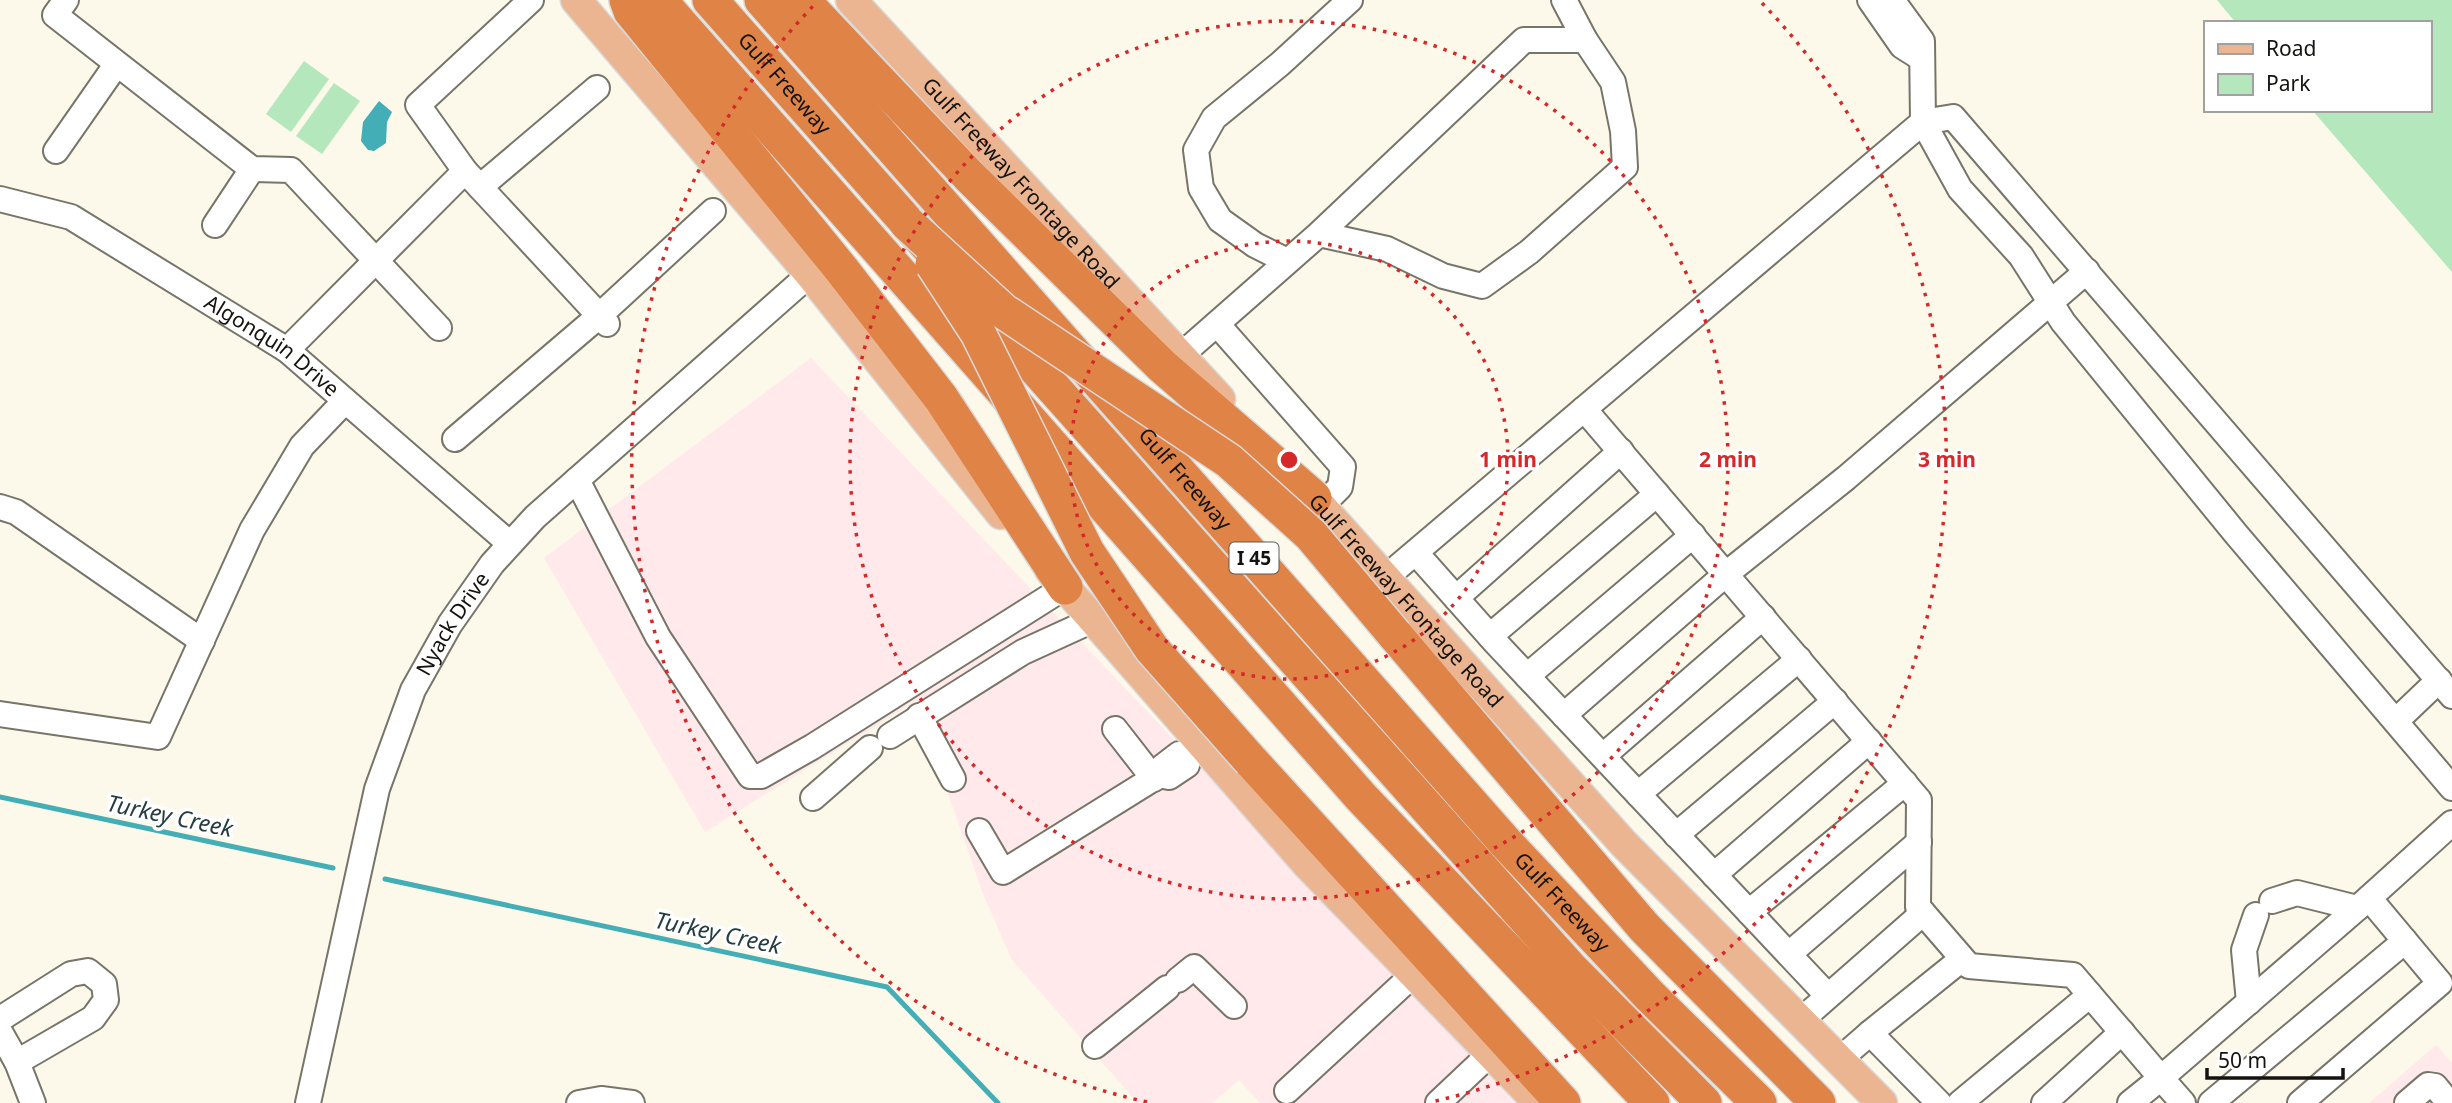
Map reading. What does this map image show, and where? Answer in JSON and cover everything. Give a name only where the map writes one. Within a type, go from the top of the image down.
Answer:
[{"type":"highway","points":[[627,0],[631,11],[842,270],[941,398],[1065,587]]},
{"type":"highway","name":"Gulf Freeway","points":[[659,0],[1362,797],[1652,1103]]},
{"type":"highway","name":"Gulf Freeway","points":[[710,0],[1560,957],[1704,1103]]},
{"type":"highway","name":"Gulf Freeway","points":[[762,0],[1505,842],[1650,996],[1759,1103]]},
{"type":"highway","points":[[802,0],[970,177],[1162,366],[1317,502]]},
{"type":"highway","points":[[907,223],[1003,311],[1228,461],[1311,535],[1644,927],[1818,1103]]},
{"type":"highway","points":[[907,223],[978,333],[1087,552],[1152,649],[1251,761],[1540,1101]]},
{"type":"main road","points":[[576,0],[810,274],[997,510],[1093,620],[1196,750],[1540,1101]]},
{"type":"main road","name":"Gulf Freeway Frontage Road","points":[[851,0],[1317,502],[1624,844],[1882,1103]]},
{"type":"street","points":[[66,0],[55,15],[251,169],[291,170],[439,328]]},
{"type":"street","points":[[531,0],[418,105],[473,179],[603,320]]},
{"type":"street","points":[[1287,261],[1255,245],[1220,220],[1201,188],[1196,150],[1214,118],[1271,72],[1350,0]]},
{"type":"street","points":[[1319,234],[1387,249],[1443,276],[1482,286],[1529,252],[1625,167],[1623,131],[1613,82],[1585,40],[1564,0]]},
{"type":"street","points":[[1870,0],[1902,46],[1921,58]]},
{"type":"street","points":[[1892,0],[1922,41],[1923,122],[1960,189],[2021,256],[2063,322],[2236,534],[2452,788]]},
{"type":"street","points":[[1180,356],[1319,234],[1524,40],[1585,40]]},
{"type":"street","points":[[56,152],[116,65]]},
{"type":"street","points":[[287,350],[375,259],[473,179],[597,88]]},
{"type":"street","points":[[1385,578],[1923,122],[1953,117],[2445,688],[2396,721]]},
{"type":"street","points":[[215,225],[251,169]]},
{"type":"street","name":"Algonquin Drive","points":[[0,199],[71,217],[287,350],[509,544]]},
{"type":"street","points":[[455,439],[603,320],[713,211]]},
{"type":"street","points":[[1564,715],[1726,574],[1846,478],[2087,271]]},
{"type":"street","name":"Nyack Drive","points":[[308,1103],[377,789],[399,724],[450,624],[509,544],[577,480],[810,274]]},
{"type":"street","points":[[1217,324],[1343,467],[1340,487],[1317,502]]},
{"type":"street","points":[[0,714],[158,737],[252,530],[302,446],[345,401]]},
{"type":"street","points":[[1584,409],[1919,800],[1918,907],[1962,959],[1969,966],[2073,975],[2183,1103]]},
{"type":"street","points":[[1456,598],[1621,451]]},
{"type":"street","points":[[577,480],[658,637],[750,776],[761,776],[812,747],[1065,587]]},
{"type":"street","points":[[1490,636],[1657,494]]},
{"type":"street","points":[[0,507],[16,512],[202,641]]},
{"type":"street","points":[[1527,676],[1693,535]]},
{"type":"street","points":[[1416,553],[1527,676],[1827,995]]},
{"type":"street","points":[[1602,756],[1763,617]]},
{"type":"street","points":[[813,798],[880,742],[919,716],[1023,652],[1093,620]]},
{"type":"street","points":[[1638,794],[1799,659]]},
{"type":"street","points":[[1676,835],[1835,701]]},
{"type":"street","points":[[919,716],[953,779]]},
{"type":"street","points":[[1115,729],[1156,777]]},
{"type":"street","points":[[1714,875],[1869,741]]},
{"type":"street","points":[[979,831],[1003,872],[1156,777],[1162,767],[1179,754],[1196,750]]},
{"type":"street","points":[[1749,912],[1906,783]]},
{"type":"street","points":[[2130,1103],[2452,823]]},
{"type":"street","points":[[1788,954],[1919,842]]},
{"type":"street","points":[[2249,1002],[2244,950],[2264,908],[2297,893],[2363,903],[2446,978],[2300,1103]]},
{"type":"street","points":[[1800,1021],[1923,913]]},
{"type":"street","points":[[2211,1103],[2405,941]]},
{"type":"street","points":[[1839,1060],[1962,959]]},
{"type":"street","points":[[1095,1046],[1194,967],[1234,1006]]},
{"type":"street","points":[[0,1019],[71,974],[88,971],[104,984],[106,1000],[93,1018],[17,1062]]},
{"type":"street","points":[[1287,1091],[1414,974]]},
{"type":"street","points":[[1960,1103],[2090,995]]},
{"type":"street","points":[[0,1032],[17,1062],[33,1103]]},
{"type":"street","points":[[2044,1103],[2122,1032]]},
{"type":"street","points":[[1870,1033],[1939,1103]]},
{"type":"street","points":[[1438,1103],[1491,1054]]},
{"type":"street","points":[[2407,1103],[2428,1085],[2435,1086],[2449,1103]]},
{"type":"street","points":[[579,1103],[601,1099],[632,1103]]},
{"type":"shaded area","points":[[811,358],[1520,1103],[1260,1103],[1239,1080],[1212,1103],[1138,1103],[1012,960],[983,894],[916,701],[705,832],[544,558]]},
{"type":"shaded area","points":[[2436,1045],[2452,1063],[2452,1103],[2369,1103]]},
{"type":"green space","points":[[2217,0],[2452,0],[2452,272],[2314,112],[2431,112],[2431,21],[2234,21]]},
{"type":"green space","points":[[304,61],[329,79],[291,132],[266,114]]},
{"type":"green space","points":[[334,83],[360,101],[322,154],[296,136]]},
{"type":"water","points":[[379,101],[392,112],[387,122],[386,143],[374,151],[368,150],[361,141],[363,122]]},
{"type":"waterway","name":"Turkey Creek","points":[[0,797],[333,868]]},
{"type":"waterway","name":"Turkey Creek","points":[[385,879],[887,987],[998,1103]]}]
